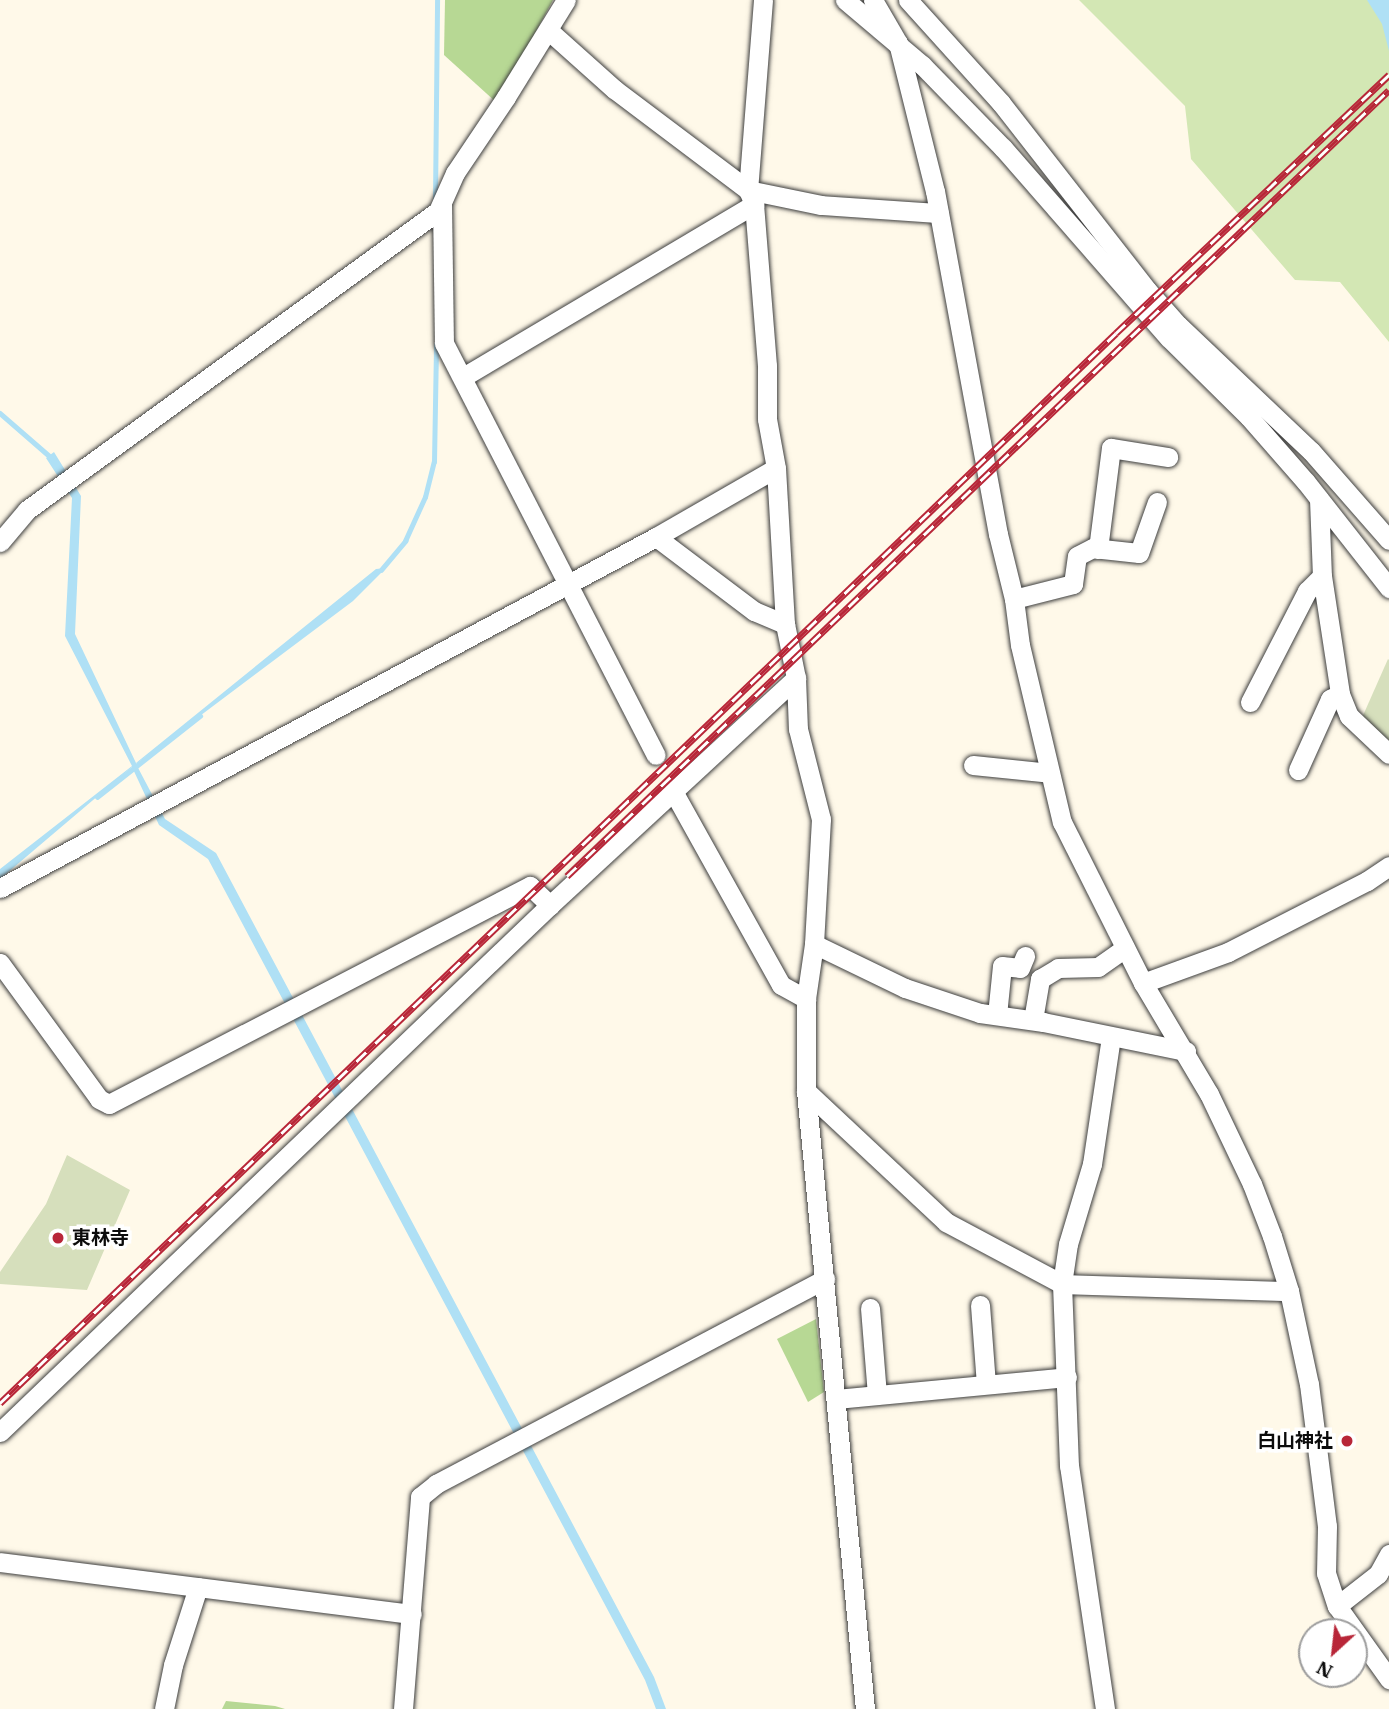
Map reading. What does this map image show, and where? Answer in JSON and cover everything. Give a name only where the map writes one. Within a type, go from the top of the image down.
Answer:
[{"type":"street","points":[[566,0],[454,173],[437,210],[444,343],[570,582],[656,755]]},
{"type":"street","points":[[763,0],[751,197],[767,366],[767,419],[776,468],[785,624],[796,677],[798,729],[821,819],[814,944],[806,999],[806,1091],[865,1709]]},
{"type":"street","points":[[845,0],[898,43],[1003,148],[1169,338],[1249,417],[1319,499],[1389,588]]},
{"type":"street","points":[[873,0],[898,43],[939,213],[998,534],[1014,600],[1020,645],[1062,821],[1143,983],[1186,1051],[1252,1184],[1289,1291],[1309,1384],[1327,1526],[1326,1573],[1337,1606],[1389,1679]]},
{"type":"street","points":[[908,0],[1001,103],[1147,290],[1178,325],[1311,451],[1389,540]]},
{"type":"street","points":[[548,30],[614,89],[751,197],[939,213]]},
{"type":"street","points":[[463,377],[751,197]]},
{"type":"street","points":[[0,542],[27,510],[437,210]]},
{"type":"street","points":[[1098,549],[1111,448],[1168,457]]},
{"type":"street","points":[[0,888],[656,537],[776,468]]},
{"type":"street","points":[[1319,499],[1322,576],[1340,694],[1349,716],[1389,754]]},
{"type":"street","points":[[1014,600],[1073,584],[1077,556],[1098,549],[1139,552],[1157,502]]},
{"type":"street","points":[[656,537],[754,611],[785,624]]},
{"type":"street","points":[[1250,702],[1307,591],[1322,576]]},
{"type":"street","points":[[0,1432],[550,905],[796,677]]},
{"type":"street","points":[[1298,770],[1330,699],[1340,694]]},
{"type":"street","points":[[973,765],[1050,773]]},
{"type":"street","points":[[673,792],[781,985],[806,999]]},
{"type":"street","points":[[1143,983],[1227,952],[1367,881],[1389,866]]},
{"type":"street","points":[[0,963],[99,1099],[109,1104],[530,886],[550,905]]},
{"type":"street","points":[[814,944],[905,988],[980,1013],[1033,1020],[1186,1051]]},
{"type":"street","points":[[1033,1020],[1040,979],[1058,968],[1098,967],[1125,948]]},
{"type":"street","points":[[997,1015],[1002,966],[1020,968],[1025,956]]},
{"type":"street","points":[[1105,1709],[1069,1466],[1062,1284],[1068,1244],[1091,1164],[1111,1037]]},
{"type":"street","points":[[806,1091],[946,1222],[1062,1284],[1289,1291]]},
{"type":"street","points":[[402,1709],[420,1497],[436,1485],[825,1279]]},
{"type":"street","points":[[980,1305],[986,1384]]},
{"type":"street","points":[[870,1307],[877,1395]]},
{"type":"street","points":[[836,1399],[1067,1377]]},
{"type":"street","points":[[1337,1606],[1378,1574],[1389,1554]]},
{"type":"street","points":[[0,1562],[412,1614]]},
{"type":"street","points":[[164,1709],[173,1665],[198,1587]]},
{"type":"green space","points":[[445,0],[553,0],[497,103],[444,55]]},
{"type":"green space","points":[[1079,0],[1389,0],[1389,342],[1340,282],[1295,280],[1191,159],[1185,106]]},
{"type":"green space","points":[[1389,660],[1389,745],[1361,720]]},
{"type":"green space","points":[[67,1155],[130,1190],[87,1290],[0,1284],[0,1272],[46,1204]]},
{"type":"green space","points":[[816,1319],[824,1392],[808,1402],[777,1339]]},
{"type":"green space","points":[[226,1701],[275,1706],[285,1709],[222,1709]]},
{"type":"water","points":[[1367,0],[1389,0],[1389,51],[1382,24]]},
{"type":"water","points":[[54,452],[81,496],[75,634],[136,763],[376,569],[386,568],[353,601],[136,764],[165,819],[216,853],[654,1677],[666,1709],[656,1709],[645,1680],[208,859],[159,825],[132,767],[0,879],[0,869],[132,766],[65,636],[72,498],[46,458]]},
{"type":"waterway","points":[[435,199],[437,0]]},
{"type":"waterway","points":[[381,570],[405,541],[425,497],[434,462],[436,345]]},
{"type":"waterway","points":[[0,413],[54,460]]},
{"type":"waterway","points":[[97,797],[200,716]]},
{"type":"railway","points":[[0,1403],[1116,333],[1389,75]]},
{"type":"railway","points":[[567,876],[1389,90]]},
{"type":"place","name":"東林寺","points":[[58,1238]]},
{"type":"place","name":"白山神社","points":[[1347,1441]]}]
